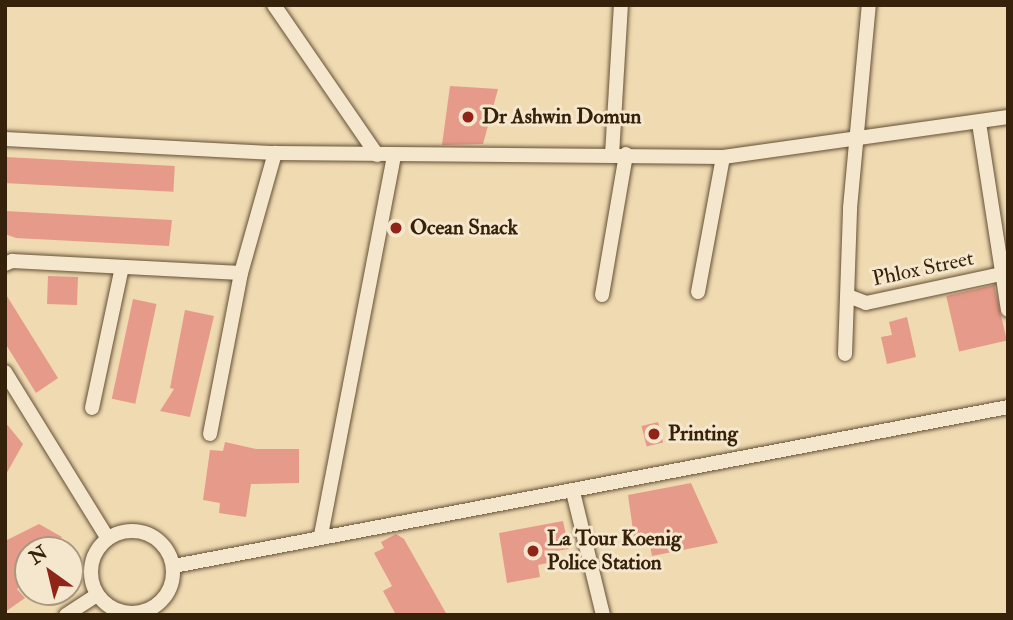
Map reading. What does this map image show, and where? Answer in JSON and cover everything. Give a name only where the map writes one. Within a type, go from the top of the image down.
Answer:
[{"type":"street","points":[[274,5],[377,155]]},
{"type":"street","points":[[602,295],[619,155],[621,5]]},
{"type":"street","points":[[845,354],[850,208],[859,136],[869,5]]},
{"type":"street","points":[[5,139],[275,153],[723,157],[1008,117]]},
{"type":"street","points":[[979,123],[1008,310]]},
{"type":"street","points":[[210,434],[241,273],[275,153]]},
{"type":"street","points":[[321,534],[394,155]]},
{"type":"street","points":[[698,292],[723,157]]},
{"type":"street","points":[[5,264],[241,273]]},
{"type":"street","points":[[92,408],[122,267]]},
{"type":"street","name":"Phlox Street","points":[[848,296],[866,303],[1004,273]]},
{"type":"street","points":[[5,372],[108,539]]},
{"type":"street","points":[[173,566],[321,534],[573,492],[1008,407]]},
{"type":"street","points":[[573,492],[603,615]]},
{"type":"street","points":[[134,530],[161,541],[173,566],[170,590],[155,612],[129,614],[117,611],[97,595],[90,571],[93,559],[108,539],[134,530]]},
{"type":"street","points":[[65,615],[97,595]]},
{"type":"building","name":"Dr Ashwin Domun","points":[[450,86],[498,89],[483,144],[442,145]]},
{"type":"building","points":[[5,157],[175,166],[173,192],[5,183]]},
{"type":"building","points":[[5,211],[172,220],[169,246],[16,238],[5,234]]},
{"type":"building","points":[[48,276],[78,277],[77,305],[47,304]]},
{"type":"building","points":[[994,285],[1007,341],[959,352],[946,296]]},
{"type":"building","points":[[5,293],[58,378],[36,393],[5,343]]},
{"type":"building","points":[[133,299],[156,304],[135,404],[112,399]]},
{"type":"building","points":[[185,310],[214,316],[190,417],[160,411],[174,389],[170,388]]},
{"type":"building","points":[[907,317],[916,357],[887,364],[881,337],[892,335],[889,322]]},
{"type":"building","points":[[5,422],[23,444],[5,476]]},
{"type":"building","name":"Printing","points":[[658,422],[663,442],[647,446],[642,426]]},
{"type":"building","points":[[225,442],[256,449],[299,449],[299,483],[251,484],[246,517],[219,513],[220,503],[203,500],[210,450],[223,451]]},
{"type":"building","points":[[691,483],[718,543],[652,556],[648,534],[634,537],[628,495]]},
{"type":"building","name":"La Tour Koenig Police Station","points":[[563,521],[569,549],[556,551],[557,561],[538,565],[540,577],[507,583],[499,533]]},
{"type":"building","points":[[39,524],[60,536],[15,536]]},
{"type":"building","points":[[396,534],[404,539],[447,615],[396,615],[383,591],[392,586],[374,553],[384,548],[381,542]]},
{"type":"building","points":[[14,536],[14,606],[5,612],[5,541]]},
{"type":"place","name":"Dr Ashwin Domun","points":[[468,117]]},
{"type":"place","name":"Ocean Snack","points":[[396,228]]},
{"type":"place","name":"Printing","points":[[654,434]]},
{"type":"place","name":"La Tour Koenig Police Station","points":[[533,551]]}]
